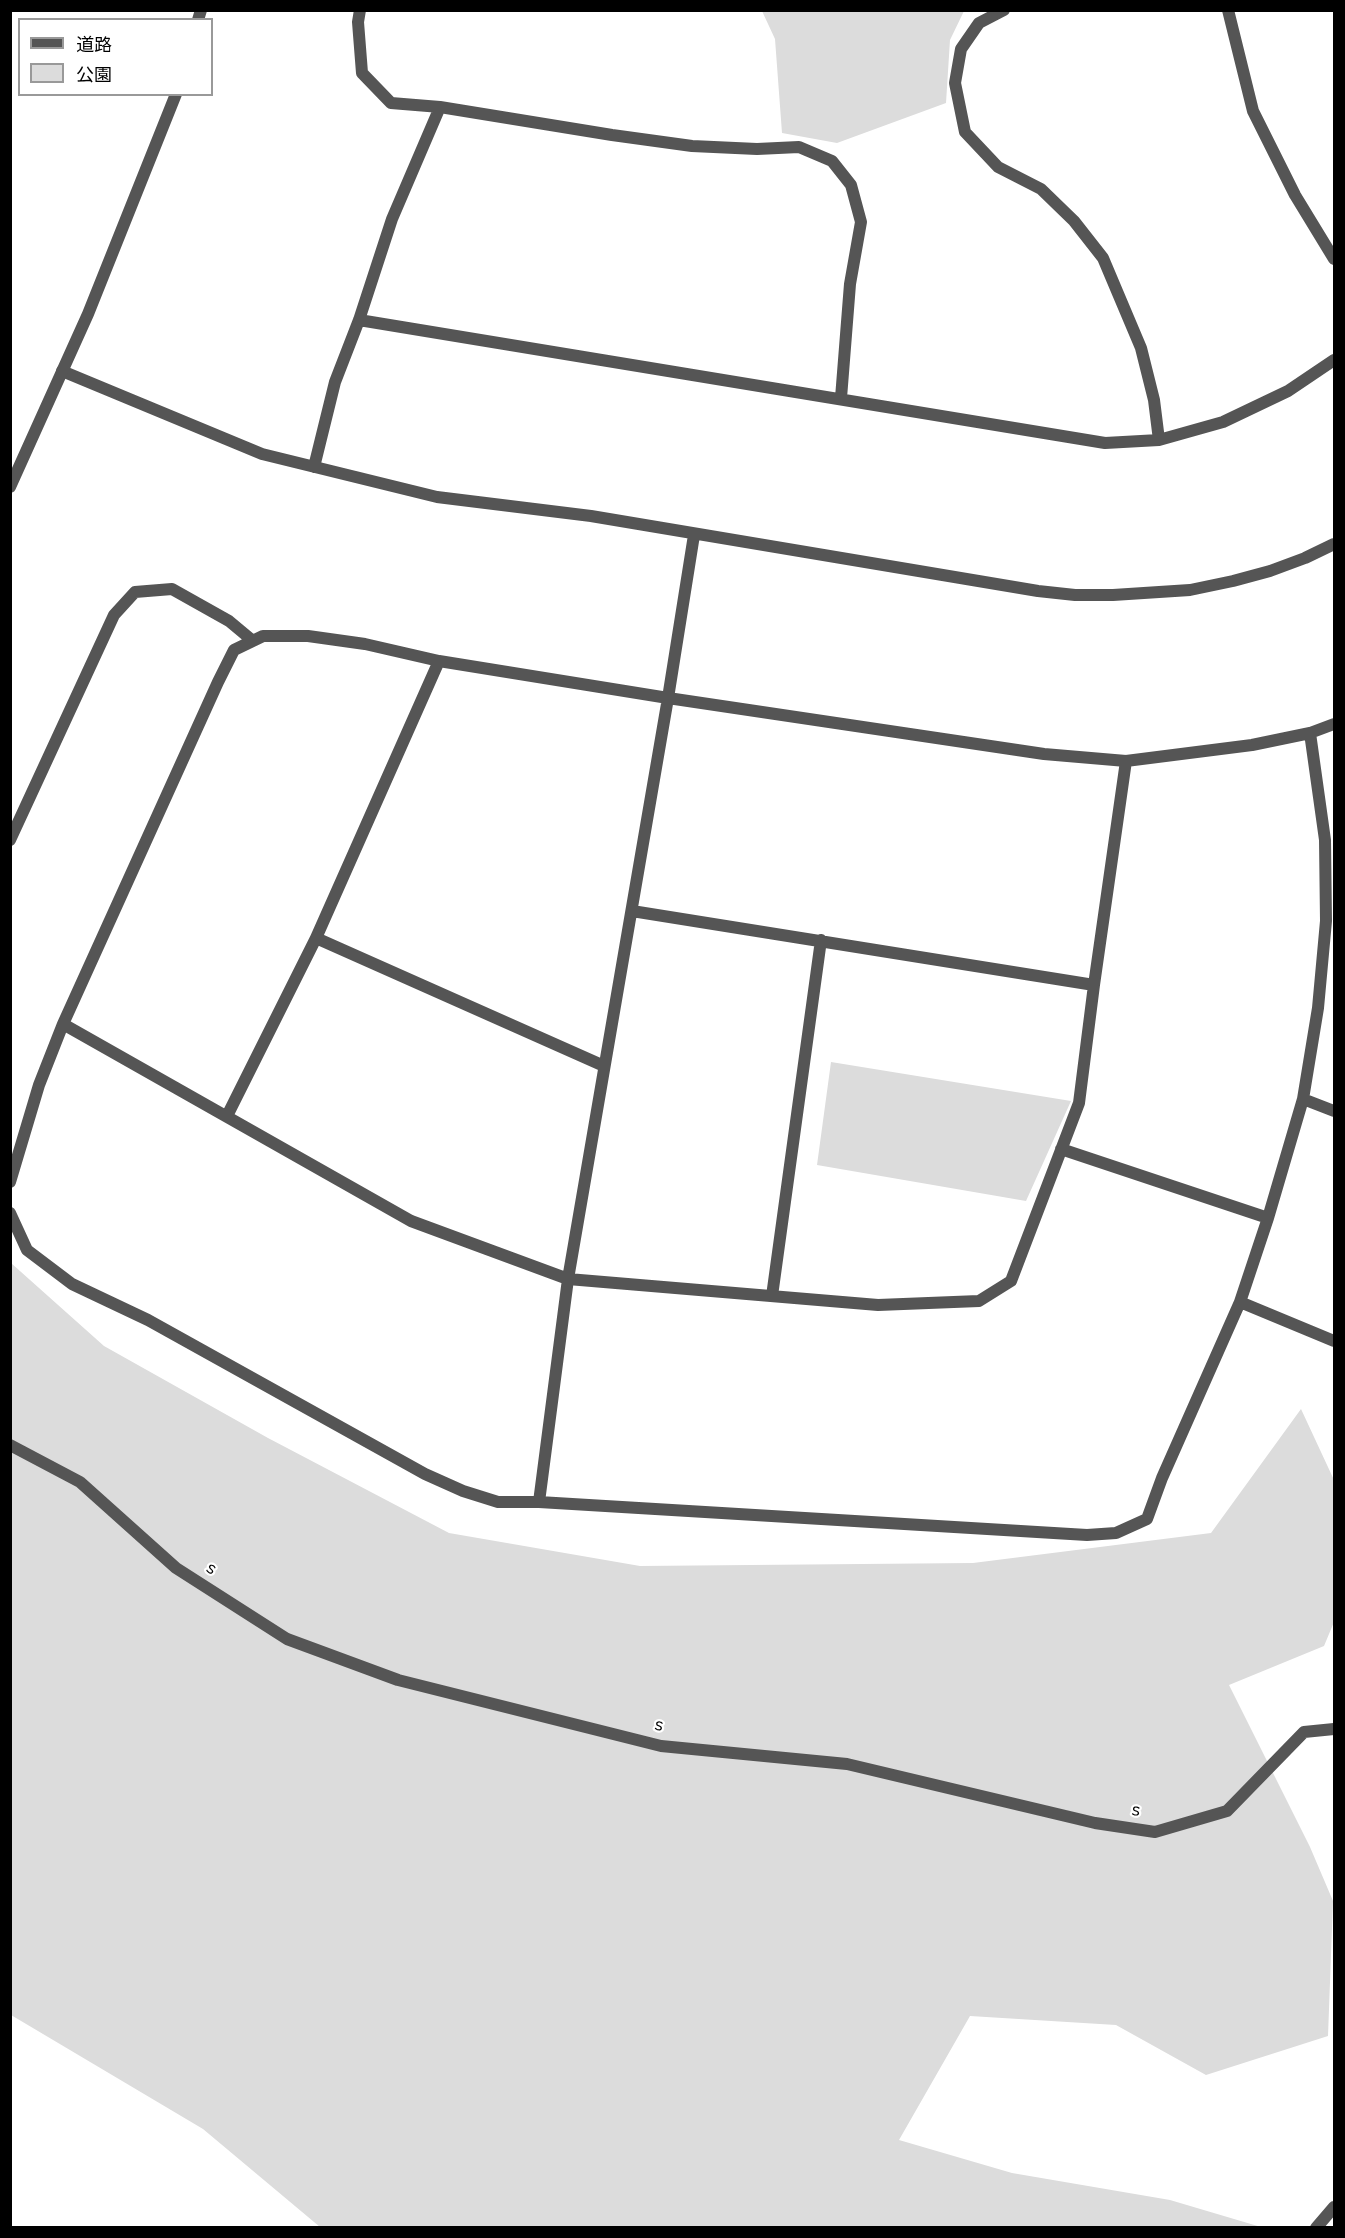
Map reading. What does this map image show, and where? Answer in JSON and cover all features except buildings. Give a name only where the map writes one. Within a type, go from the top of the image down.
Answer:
[{"type":"street","points":[[360,10],[358,22],[362,73],[391,103],[440,107],[692,146],[757,149],[799,147],[832,161],[851,185],[861,222],[850,284],[841,398]]},
{"type":"street","points":[[1004,10],[979,23],[961,49],[955,83],[965,132],[998,167],[1041,189],[1074,220],[1103,258],[1141,348],[1154,400],[1159,440]]},
{"type":"street","points":[[1228,10],[1253,111],[1295,195],[1335,259]]},
{"type":"street","points":[[10,487],[88,314],[175,96]]},
{"type":"street","points":[[314,467],[335,382],[359,320],[392,219],[440,107]]},
{"type":"street","points":[[359,320],[1105,443],[1159,440],[1223,422],[1288,391],[1335,360]]},
{"type":"street","points":[[62,371],[262,454],[437,497],[591,516],[1038,591],[1113,595],[1190,590],[1233,581],[1296,561],[1335,544]]},
{"type":"street","points":[[539,1502],[568,1279],[694,535]]},
{"type":"street","points":[[10,840],[114,615],[135,592],[172,589],[229,621],[253,641]]},
{"type":"street","points":[[10,1182],[39,1085],[63,1024],[218,682],[234,650],[263,636],[308,636],[365,644],[439,661],[668,698],[1044,754],[1126,761],[1252,745],[1310,733],[1335,724]]},
{"type":"street","points":[[227,1116],[316,938],[439,661]]},
{"type":"street","points":[[10,1213],[27,1250],[72,1284],[148,1320],[425,1474],[463,1491],[498,1502],[539,1502],[1087,1535],[1116,1533],[1147,1519],[1162,1478],[1240,1302],[1268,1218],[1303,1099],[1318,1008],[1326,921],[1325,840],[1310,733]]},
{"type":"street","points":[[63,1024],[411,1221],[568,1279],[878,1305],[979,1300],[1011,1281],[1079,1103],[1126,761]]},
{"type":"street","points":[[632,911],[1094,985]]},
{"type":"street","points":[[316,938],[604,1066]]},
{"type":"street","points":[[772,1296],[821,940]]},
{"type":"street","points":[[1303,1099],[1335,1111]]},
{"type":"street","points":[[1061,1149],[1268,1218]]},
{"type":"street","points":[[1240,1302],[1335,1341]]},
{"type":"street","name":"s","points":[[10,1445],[80,1482],[176,1568],[287,1639],[398,1680],[661,1746],[847,1764],[1095,1823],[1155,1832],[1227,1811],[1304,1732],[1335,1729]]},
{"type":"street","points":[[1316,2228],[1335,2206]]},
{"type":"green space","points":[[762,11],[964,11],[950,40],[946,103],[837,143],[782,133],[775,39]]},
{"type":"green space","points":[[831,1062],[1071,1101],[1026,1201],[817,1165]]},
{"type":"green space","points":[[11,1263],[104,1346],[268,1438],[449,1533],[640,1566],[973,1563],[1211,1533],[1301,1409],[1334,1480],[1334,1622],[1324,1646],[1229,1685],[1310,1847],[1333,1901],[1328,2036],[1206,2075],[1116,2025],[970,2016],[899,2140],[1012,2173],[1170,2200],[1261,2227],[320,2227],[203,2129],[11,2015]]}]
